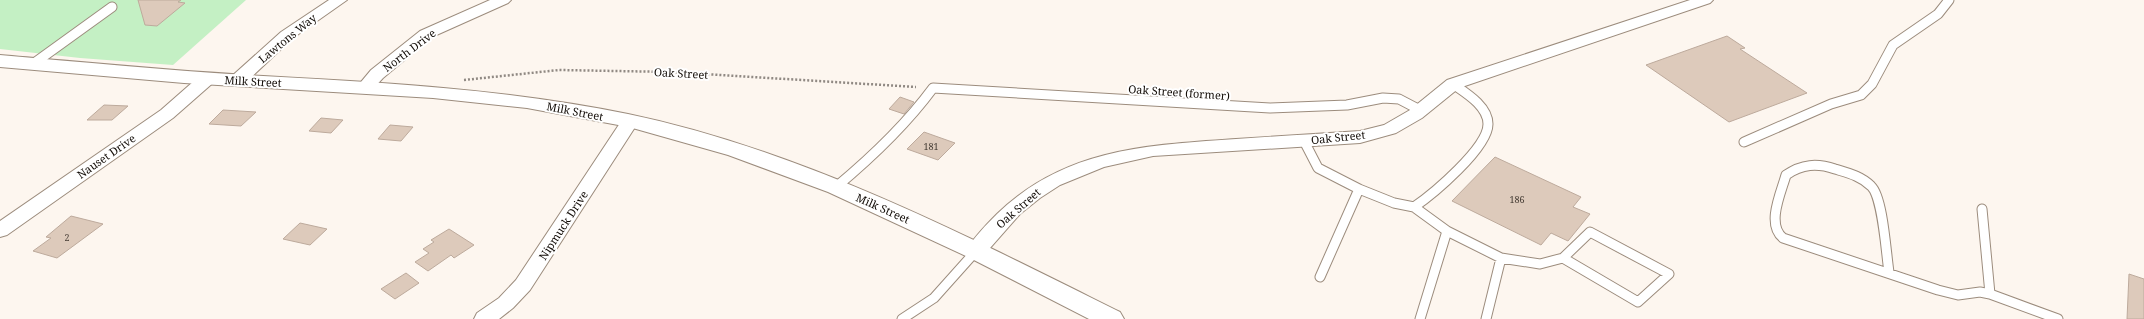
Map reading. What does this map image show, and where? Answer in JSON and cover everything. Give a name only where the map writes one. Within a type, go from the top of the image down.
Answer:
[{"type":"main road","name":"Milk Street","points":[[0,62],[208,78],[433,92],[527,102],[630,121],[736,150],[836,187],[976,251],[1111,319]]},
{"type":"street","name":"Lawtons Way","points":[[238,80],[287,35],[339,0]]},
{"type":"street","name":"North Drive","points":[[364,88],[377,74],[426,34],[503,0]]},
{"type":"street","name":"Oak Street","points":[[976,251],[991,232],[1034,191],[1064,175],[1092,164],[1122,155],[1153,150],[1360,137],[1390,129],[1420,110],[1453,84],[1705,0]]},
{"type":"street","name":"Nauset Drive","points":[[0,230],[167,114],[208,78]]},
{"type":"street","name":"Nipmuck Drive","points":[[484,319],[506,303],[522,285],[630,121]]},
{"type":"lane","points":[[1744,142],[1832,104],[1861,95],[1872,84],[1893,45],[1938,14],[1949,0]]},
{"type":"lane","points":[[33,64],[112,7]]},
{"type":"lane","points":[[1414,207],[1434,193],[1474,152],[1483,139],[1488,126],[1485,115],[1478,103],[1453,84]]},
{"type":"lane","points":[[836,187],[855,172],[904,125],[933,88]]},
{"type":"lane","name":"Oak Street (former)","points":[[933,88],[1270,108],[1347,105],[1383,98],[1399,99],[1420,110]]},
{"type":"lane","points":[[1304,141],[1318,168],[1359,189],[1394,203],[1414,207],[1446,231],[1501,258],[1536,264],[1551,262],[1563,258],[1590,232],[1669,274],[1638,302],[1563,258]]},
{"type":"lane","points":[[1889,272],[1879,198],[1872,186],[1856,175],[1824,164],[1808,165],[1795,169],[1786,175],[1774,221],[1777,233],[1783,238],[1958,295],[1980,292],[1990,294],[2058,319]]},
{"type":"lane","points":[[1320,277],[1359,189]]},
{"type":"lane","points":[[1982,209],[1990,294]]},
{"type":"lane","points":[[1420,319],[1446,231]]},
{"type":"lane","points":[[902,319],[925,305],[956,276],[976,251]]},
{"type":"lane","points":[[1486,319],[1501,258]]},
{"type":"path","name":"Oak Street","points":[[433,92],[443,85],[468,79],[559,70],[672,72],[933,88]]},
{"type":"green space","points":[[0,0],[246,0],[173,65],[80,58],[0,49]]},
{"type":"building","points":[[138,0],[181,0],[178,2],[185,3],[157,26],[145,25]]},
{"type":"building","points":[[1727,36],[1745,48],[1740,49],[1807,93],[1729,122],[1646,65]]},
{"type":"building","points":[[900,97],[914,102],[904,114],[889,109]]},
{"type":"building","points":[[104,105],[128,106],[112,120],[87,120]]},
{"type":"building","points":[[223,110],[256,112],[241,126],[209,124]]},
{"type":"building","points":[[321,118],[343,120],[331,133],[309,131]]},
{"type":"building","points":[[390,125],[413,127],[401,141],[378,139]]},
{"type":"building","points":[[924,132],[955,143],[938,160],[907,149]]},
{"type":"building","points":[[1495,157],[1581,197],[1573,207],[1590,214],[1568,241],[1551,233],[1541,245],[1452,201]]},
{"type":"building","points":[[71,216],[103,224],[57,258],[33,251],[51,238],[46,237]]},
{"type":"building","points":[[300,223],[327,229],[310,245],[283,239]]},
{"type":"building","points":[[449,229],[474,245],[454,258],[451,255],[428,271],[415,262],[429,253],[423,249],[434,242],[431,240]]},
{"type":"building","points":[[406,273],[419,283],[395,299],[381,289]]},
{"type":"building","points":[[2129,274],[2144,279],[2144,319],[2127,319]]}]
